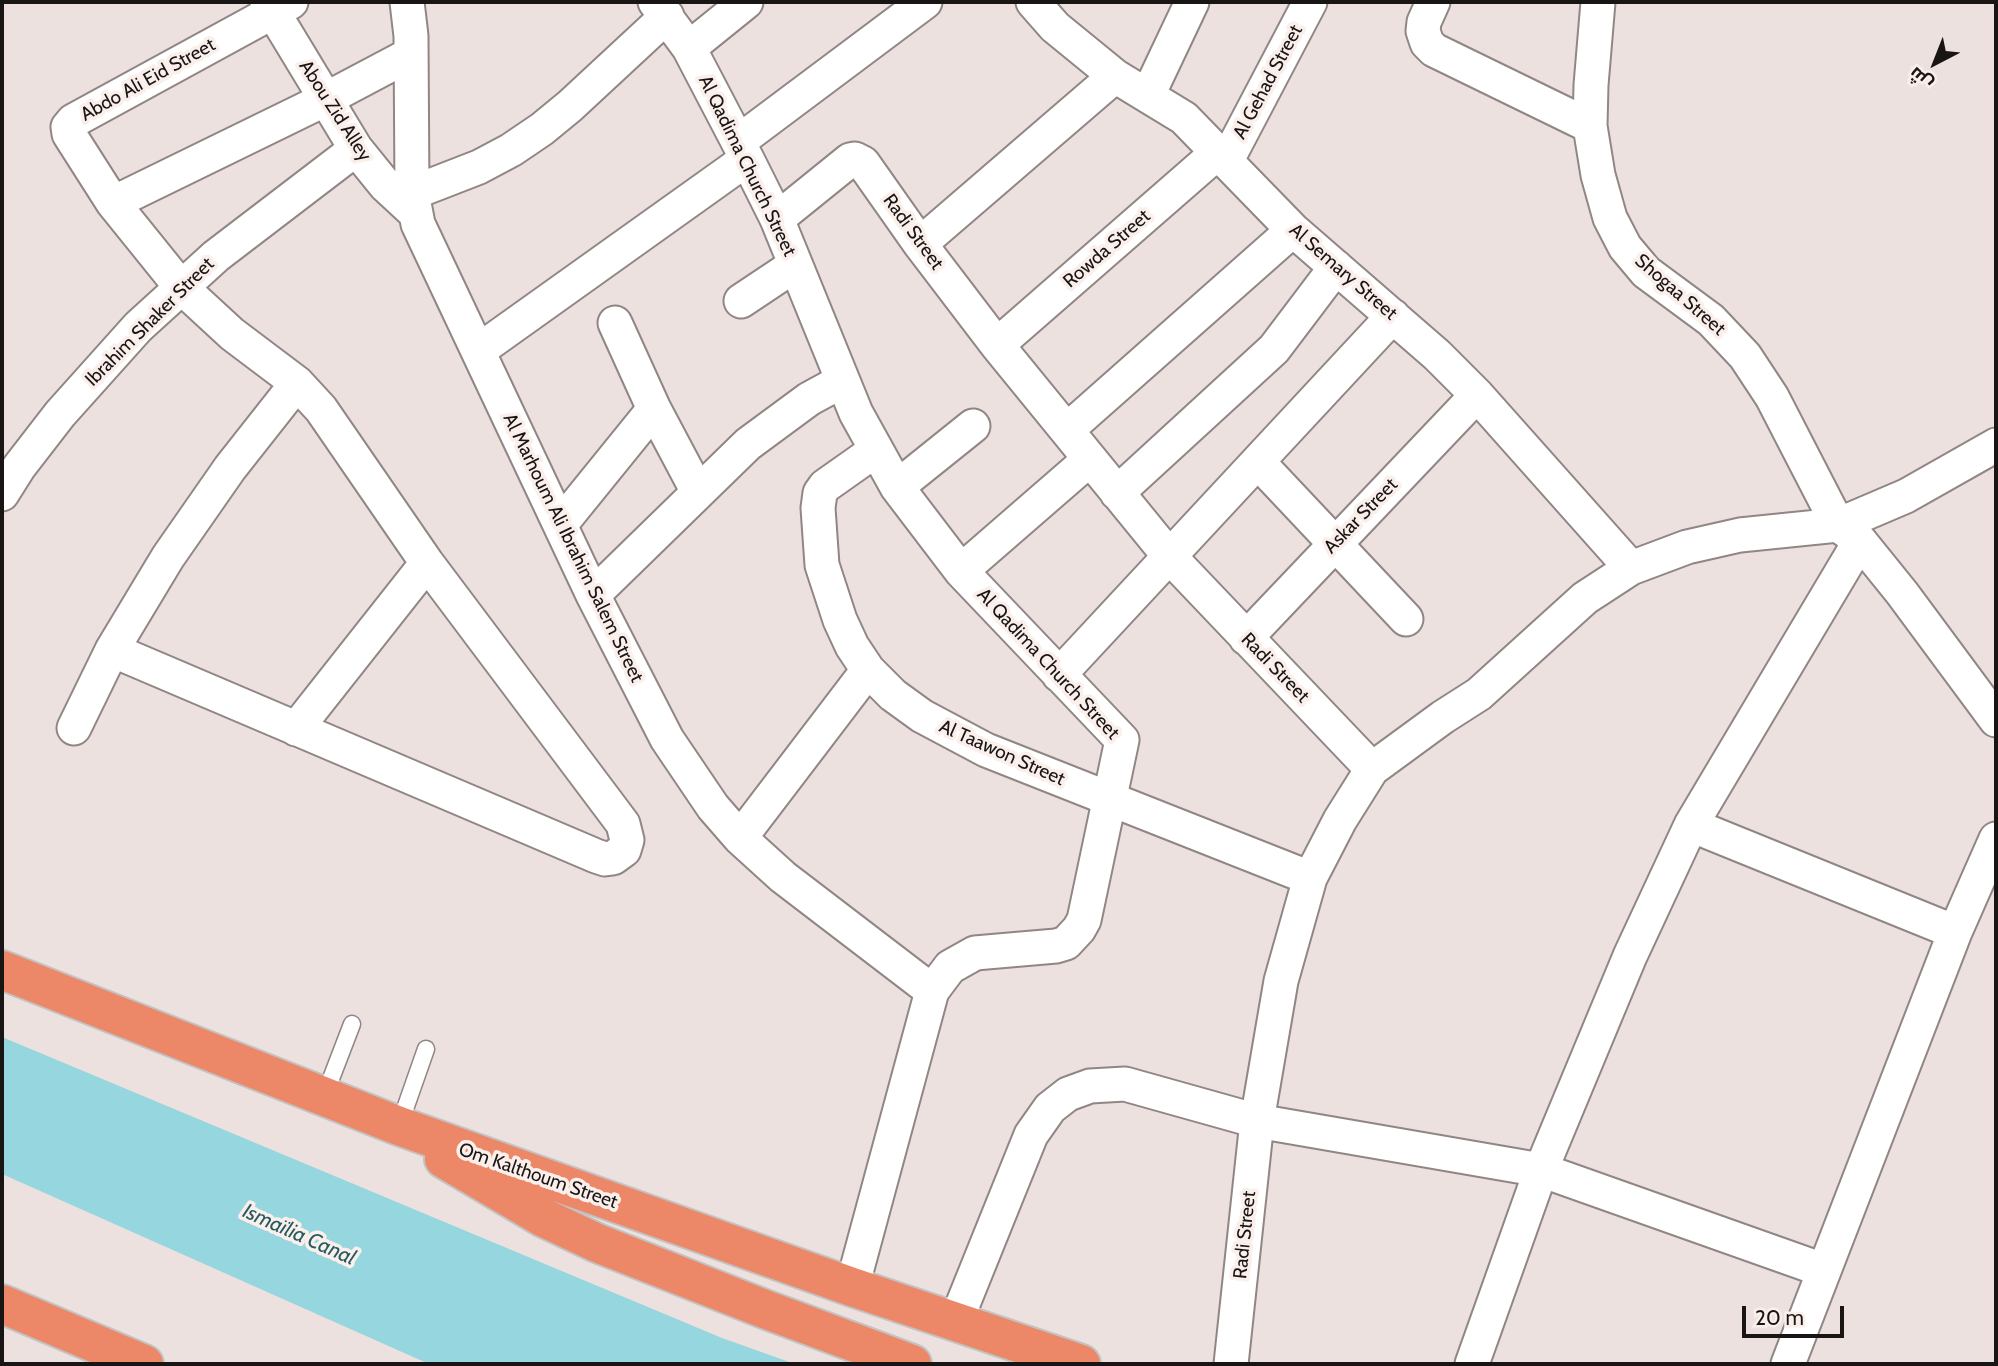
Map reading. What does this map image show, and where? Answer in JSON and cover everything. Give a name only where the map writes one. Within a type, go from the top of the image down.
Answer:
[{"type":"highway","name":"Om Kalthoum Street","points":[[2,970],[398,1126],[852,1287],[1081,1364]]},
{"type":"highway","points":[[398,1126],[492,1190],[597,1243],[912,1364]]},
{"type":"highway","points":[[2,1304],[144,1364]]},
{"type":"street","name":"Al Marhoum Ali Ibrahim Salem Street","points":[[407,2],[411,54],[412,202],[478,351],[593,595],[667,739],[705,796],[740,838],[783,877],[932,991]]},
{"type":"street","points":[[689,48],[746,2]]},
{"type":"street","points":[[478,351],[743,150],[925,2]]},
{"type":"street","name":"Al Semary Street","points":[[1033,2],[1061,15],[1115,76],[1184,118],[1293,230],[1393,316],[1477,395],[1631,568]]},
{"type":"street","points":[[1148,95],[1192,2]]},
{"type":"street","name":"Al Gehad Street","points":[[1221,157],[1310,2]]},
{"type":"street","points":[[1433,2],[1423,31],[1427,43],[1434,50],[1590,126]]},
{"type":"street","name":"Shogaa Street","points":[[1598,2],[1590,126],[1598,175],[1610,218],[1625,247],[1646,272],[1711,320],[1745,356],[1772,397],[1849,533],[1902,593],[1996,720]]},
{"type":"street","name":"Abou Zid Alley","points":[[277,5],[326,99],[356,149],[386,186],[412,202]]},
{"type":"street","name":"Abdo Ali Eid Street","points":[[277,5],[73,121],[68,127],[69,134],[113,203],[180,286],[233,334],[297,383],[321,409],[427,563],[623,824],[627,840],[624,850],[613,858],[605,859],[296,729]]},
{"type":"street","points":[[412,202],[511,150],[542,129],[570,106],[661,9]]},
{"type":"street","name":"Al Qadima Church Street","points":[[661,9],[689,48],[743,150],[777,219],[842,381],[897,486],[961,571],[1122,740],[1084,920],[1073,937],[1056,946],[975,953],[950,967],[932,991],[852,1287]]},
{"type":"street","points":[[113,203],[326,99],[411,54]]},
{"type":"street","points":[[920,244],[1115,76]]},
{"type":"street","name":"Ibrahim Shaker Street","points":[[7,474],[100,368],[180,286],[356,149]]},
{"type":"street","name":"Rowda Street","points":[[998,345],[1221,157]]},
{"type":"street","name":"Radi Street","points":[[777,219],[855,159],[863,163],[920,244],[998,345],[1170,557],[1372,769],[1340,820],[1310,878],[1281,981],[1256,1121],[1231,1364]]},
{"type":"street","points":[[1067,430],[1293,230]]},
{"type":"street","points":[[741,301],[795,265]]},
{"type":"street","points":[[1117,493],[1274,349],[1336,267]]},
{"type":"street","points":[[1059,675],[1393,316]]},
{"type":"street","points":[[615,323],[654,409],[698,492]]},
{"type":"street","points":[[593,595],[748,444],[809,399],[842,381]]},
{"type":"street","points":[[74,728],[112,650],[183,535],[230,468],[297,383]]},
{"type":"street","name":"Askar Street","points":[[1246,638],[1477,395]]},
{"type":"street","points":[[560,525],[654,409]]},
{"type":"street","points":[[897,486],[973,426]]},
{"type":"street","points":[[1472,1364],[1541,1170],[1597,1031],[1691,825],[1849,533],[1906,496],[1996,444]]},
{"type":"street","name":"Al Taawon Street","points":[[876,450],[825,486],[820,493],[818,508],[822,565],[830,592],[852,646],[868,670],[893,695],[953,735],[986,750],[1310,878]]},
{"type":"street","points":[[961,571],[1090,459]]},
{"type":"street","points":[[1258,462],[1406,619]]},
{"type":"street","points":[[1372,769],[1479,694],[1585,598],[1631,568],[1687,547],[1740,535],[1849,533]]},
{"type":"street","points":[[112,650],[296,729],[427,563]]},
{"type":"street","points":[[740,838],[868,670]]},
{"type":"street","points":[[1691,825],[1955,932]]},
{"type":"street","points":[[1788,1364],[1955,932],[1996,839]]},
{"type":"street","points":[[956,1321],[1031,1135],[1051,1108],[1068,1094],[1090,1086],[1125,1084],[1256,1121],[1541,1170],[1823,1270]]},
{"type":"lane","points":[[324,1097],[352,1024]]},
{"type":"lane","points":[[398,1126],[426,1049]]},
{"type":"water","name":"Ismaïlia Canal","points":[[2,1037],[722,1338],[795,1364],[429,1364],[2,1174]]}]
